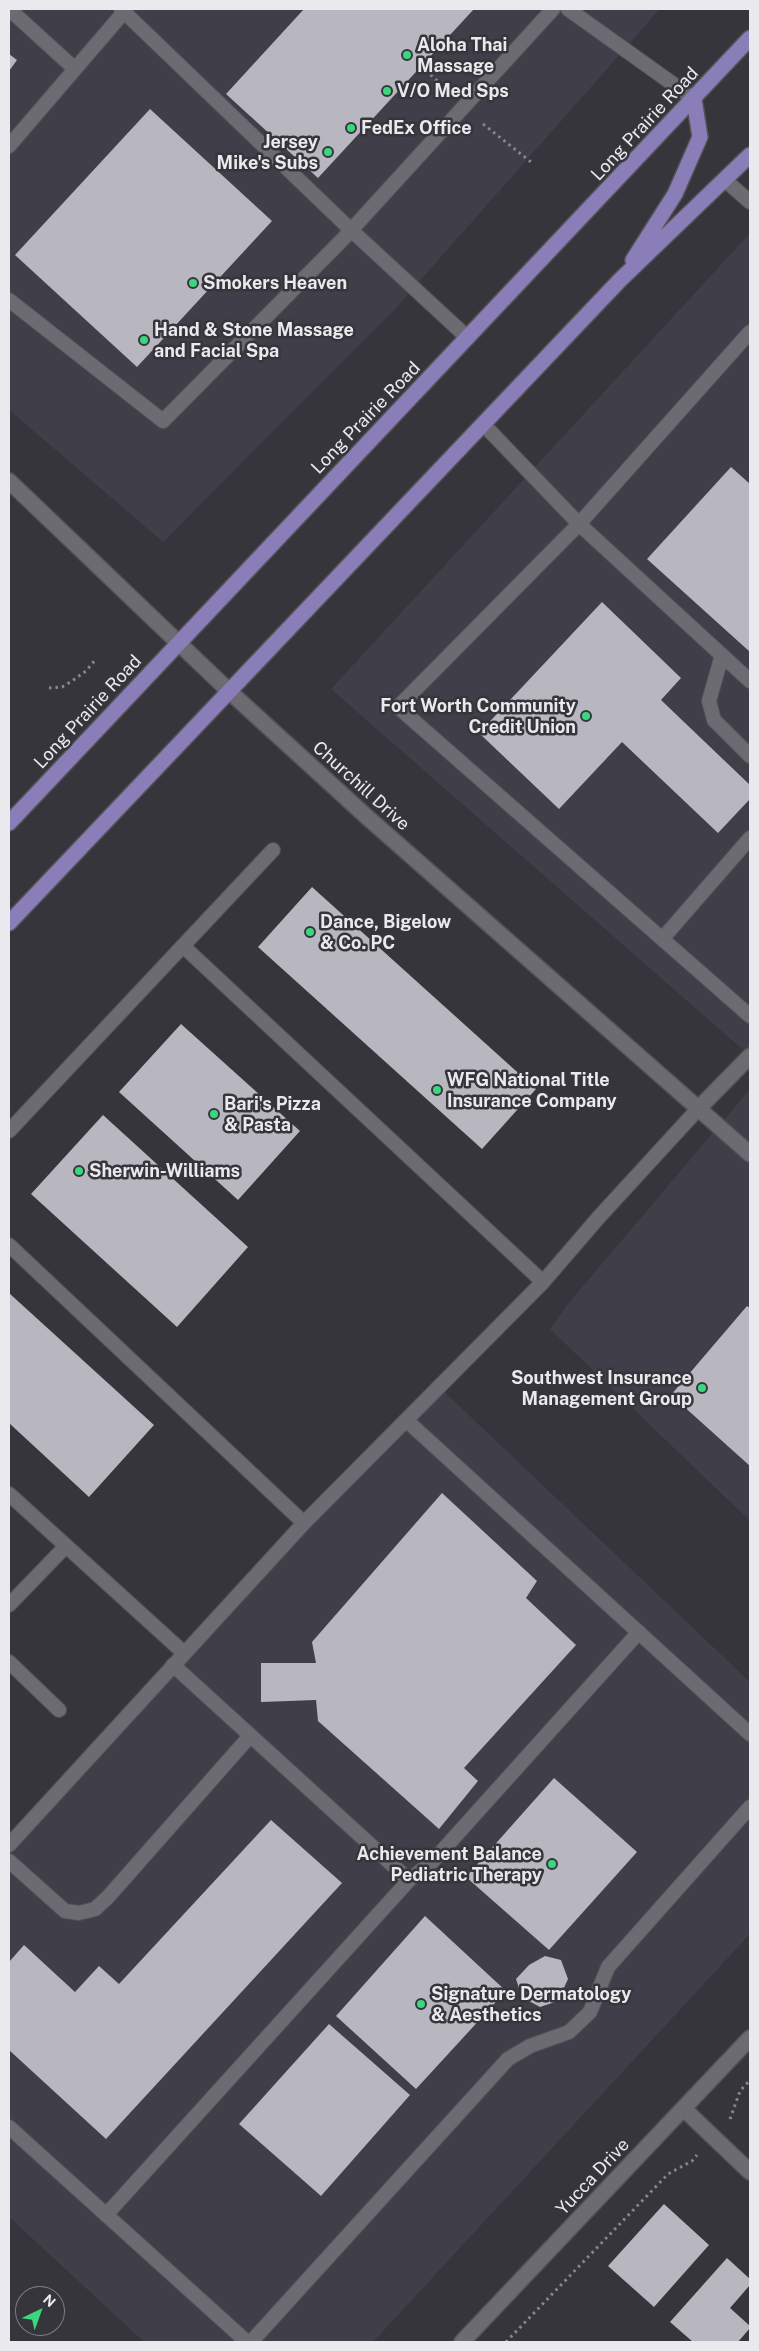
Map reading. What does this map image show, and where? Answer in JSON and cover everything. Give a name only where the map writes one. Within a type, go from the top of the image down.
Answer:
[{"type":"main road","name":"Long Prairie Road","points":[[9,824],[750,38]]},
{"type":"main road","points":[[620,280],[675,194],[700,137],[694,99]]},
{"type":"main road","points":[[9,923],[620,280],[750,155]]},
{"type":"street","name":"Churchill Drive","points":[[9,481],[230,692],[484,920],[750,1154]]},
{"type":"street","points":[[699,1108],[750,1056]]},
{"type":"street","name":"Yucca Drive","points":[[462,2342],[750,2038]]},
{"type":"street","points":[[684,2109],[750,2172]]},
{"type":"lane","points":[[9,9],[75,69]]},
{"type":"lane","points":[[9,300],[163,421],[351,230],[553,9]]},
{"type":"lane","points":[[568,9],[694,99]]},
{"type":"lane","points":[[9,146],[123,10],[351,230],[468,338]]},
{"type":"lane","points":[[725,180],[750,202]]},
{"type":"lane","points":[[750,332],[579,524],[398,707],[750,1016]]},
{"type":"lane","points":[[484,425],[579,524],[750,681]]},
{"type":"lane","points":[[722,654],[709,701],[714,720],[750,756]]},
{"type":"lane","points":[[663,938],[750,838]]},
{"type":"lane","points":[[9,1131],[273,850]]},
{"type":"lane","points":[[183,946],[543,1282]]},
{"type":"lane","points":[[9,1845],[304,1523],[543,1282],[599,1217],[699,1108]]},
{"type":"lane","points":[[9,1245],[304,1523]]},
{"type":"lane","points":[[406,1420],[750,1734]]},
{"type":"lane","points":[[9,1494],[184,1652]]},
{"type":"lane","points":[[9,1605],[66,1546]]},
{"type":"lane","points":[[106,2215],[410,1878],[433,1861],[639,1632]]},
{"type":"lane","points":[[9,1662],[59,1710]]},
{"type":"lane","points":[[173,1665],[409,1880],[410,1878]]},
{"type":"lane","points":[[9,1861],[65,1911],[79,1913],[95,1909],[108,1897],[250,1736]]},
{"type":"lane","points":[[251,2342],[508,2059],[530,2046],[569,2032],[590,2012],[608,1967],[750,1807]]},
{"type":"lane","points":[[9,2127],[247,2342]]},
{"type":"path","points":[[49,688],[62,687],[72,681],[86,671],[96,659]]},
{"type":"path","points":[[506,2342],[668,2174],[692,2161]]},
{"type":"shaded area","points":[[9,9],[660,9],[395,309],[163,542],[9,410]]},
{"type":"shaded area","points":[[750,233],[750,1056],[331,689]]},
{"type":"shaded area","points":[[750,1089],[750,1521],[550,1329],[567,1305]]},
{"type":"shaded area","points":[[433,1381],[750,1682],[750,1934],[373,2342],[144,2342],[9,2217],[9,1847]]},
{"type":"building","points":[[304,9],[474,9],[318,178],[226,94]]},
{"type":"building","points":[[9,54],[17,60],[9,71]]},
{"type":"building","points":[[150,109],[272,221],[137,367],[15,255]]},
{"type":"building","points":[[731,467],[750,484],[750,652],[647,559]]},
{"type":"building","name":"Fort Worth Community Credit Union","points":[[602,602],[681,678],[661,700],[750,785],[750,799],[718,833],[622,742],[559,809],[479,733]]},
{"type":"building","points":[[312,887],[536,1089],[482,1149],[258,947]]},
{"type":"building","points":[[181,1024],[300,1131],[238,1200],[119,1092]]},
{"type":"building","points":[[103,1115],[248,1247],[177,1327],[31,1194]]},
{"type":"building","points":[[9,1293],[154,1425],[89,1497],[9,1423]]},
{"type":"building","points":[[747,1306],[750,1308],[750,1466],[671,1395]]},
{"type":"building","points":[[442,1493],[537,1581],[526,1598],[576,1645],[464,1768],[478,1781],[439,1829],[318,1721],[316,1700],[261,1702],[261,1663],[316,1663],[312,1642]]},
{"type":"building","name":"Achievement Balance Pediatric Therapy","points":[[554,1778],[637,1852],[549,1950],[466,1877]]},
{"type":"building","points":[[271,1820],[342,1883],[106,2139],[9,2050],[9,1962],[24,1945],[75,1992],[99,1966],[119,1984]]},
{"type":"building","name":"Signature Dermatology & Aesthetics","points":[[425,1916],[506,1991],[416,2089],[336,2016]]},
{"type":"building","points":[[545,1956],[561,1960],[568,1979],[558,2001],[540,2007],[522,1997],[516,1979],[529,1965]]},
{"type":"building","points":[[329,2024],[410,2095],[321,2196],[239,2124]]},
{"type":"building","points":[[664,2204],[709,2245],[654,2307],[608,2266]]},
{"type":"building","points":[[727,2258],[750,2279],[750,2285],[730,2308],[750,2328],[738,2342],[693,2342],[670,2322]]},
{"type":"place","name":"Aloha Thai Massage","points":[[407,55]]},
{"type":"place","name":"V/O Med Sps","points":[[387,91]]},
{"type":"place","name":"FedEx Office","points":[[351,128]]},
{"type":"place","name":"Jersey Mike's Subs","points":[[328,152]]},
{"type":"place","name":"Smokers Heaven","points":[[193,283]]},
{"type":"place","name":"Hand & Stone Massage and Facial Spa","points":[[144,340]]},
{"type":"place","name":"Fort Worth Community Credit Union","points":[[586,716]]},
{"type":"place","name":"Dance, Bigelow & Co. PC","points":[[310,932]]},
{"type":"place","name":"WFG National Title Insurance Company","points":[[437,1090]]},
{"type":"place","name":"Bari's Pizza & Pasta","points":[[214,1114]]},
{"type":"place","name":"Sherwin-Williams","points":[[79,1171]]},
{"type":"place","name":"Southwest Insurance Management Group","points":[[702,1388]]},
{"type":"place","name":"Achievement Balance Pediatric Therapy","points":[[552,1864]]},
{"type":"place","name":"Signature Dermatology & Aesthetics","points":[[421,2004]]}]
